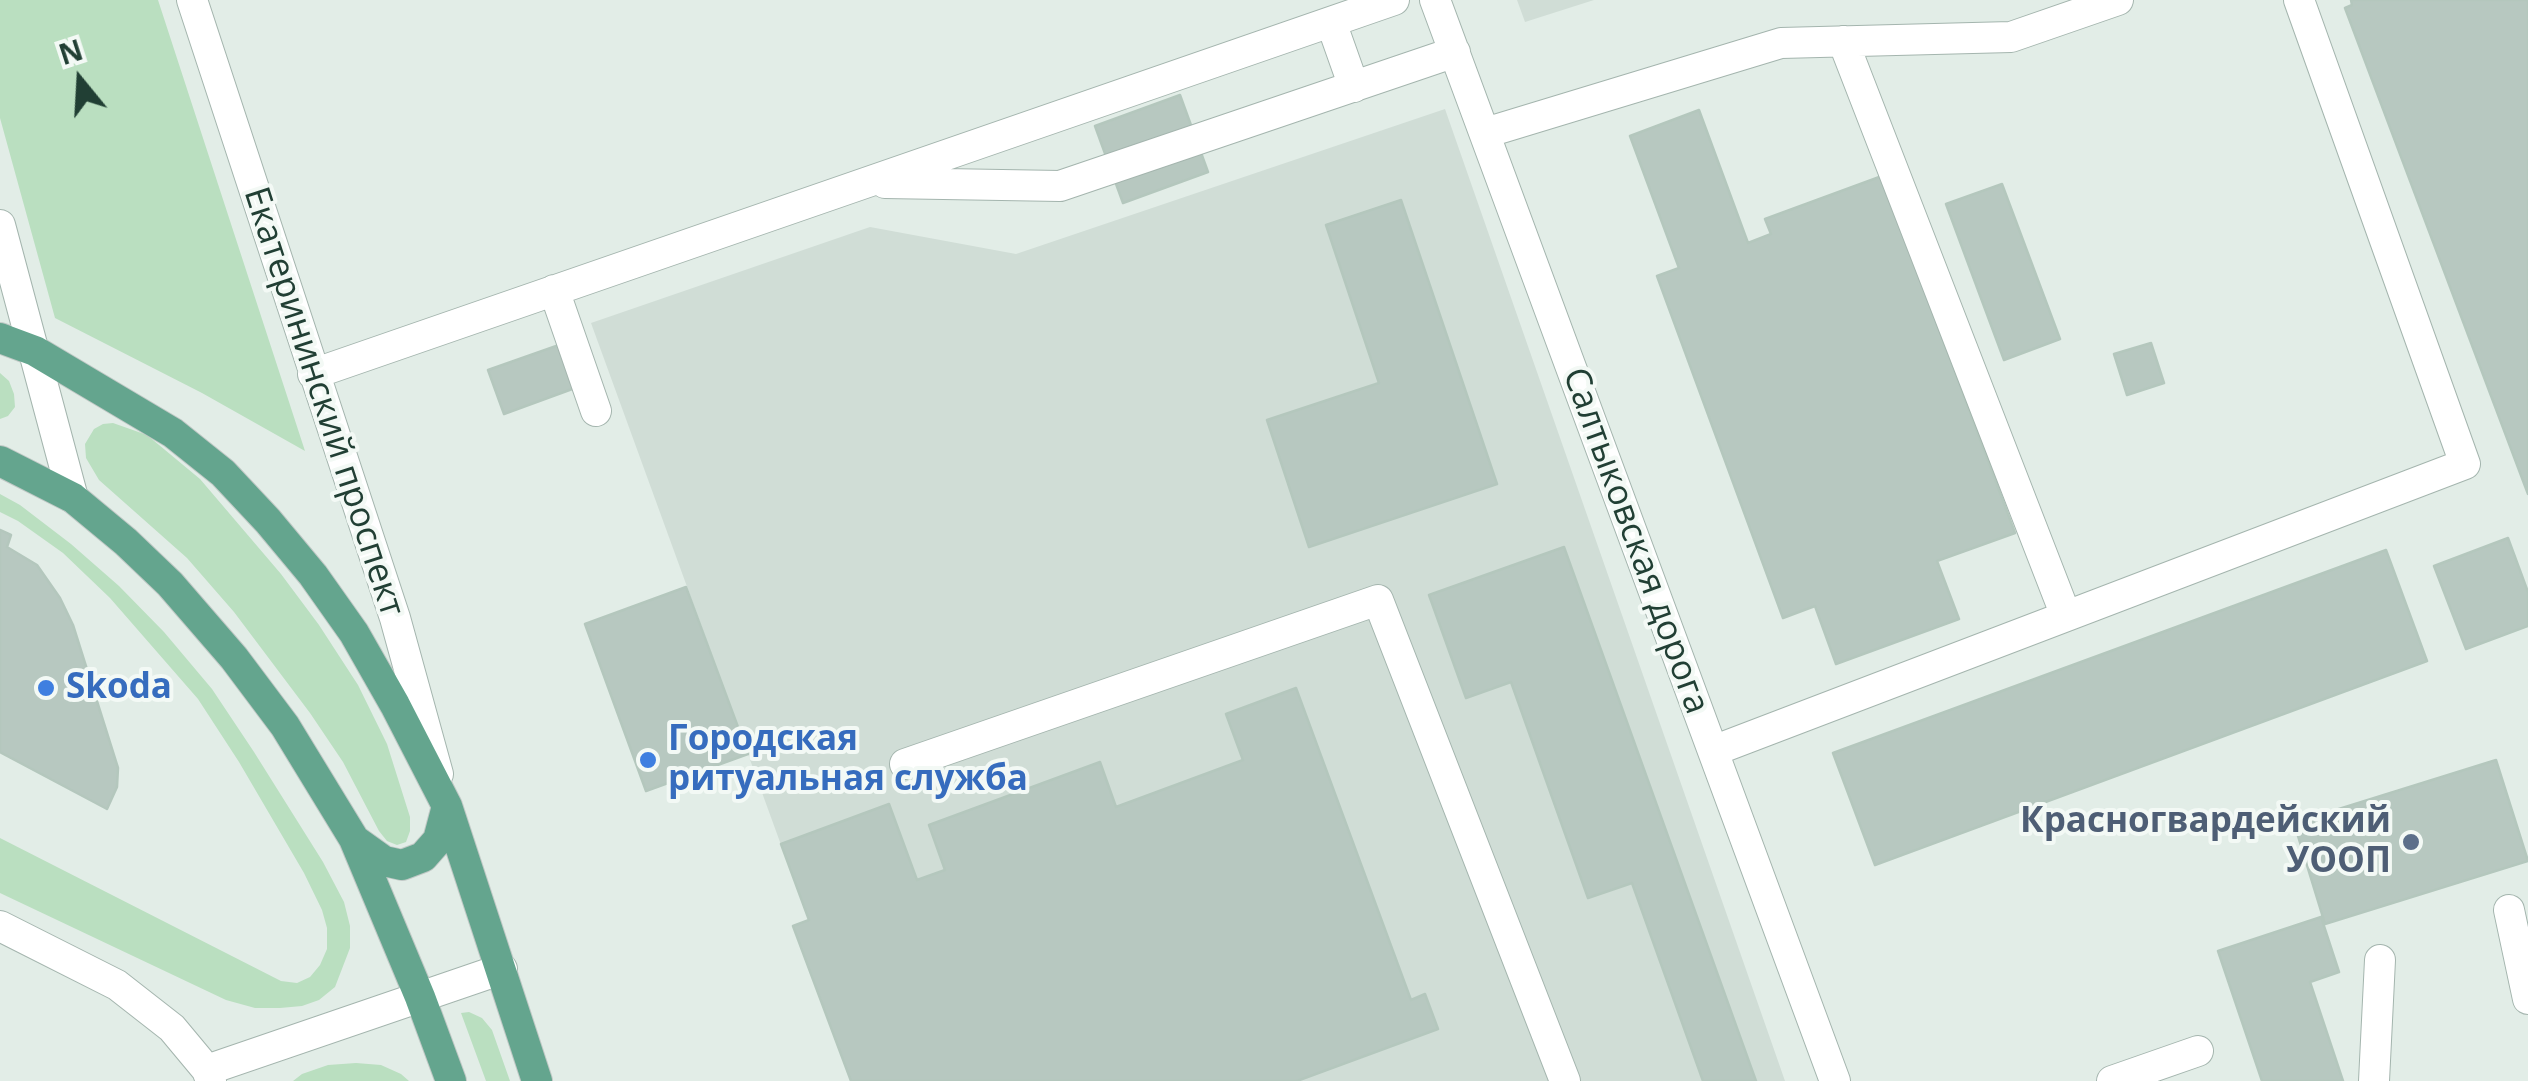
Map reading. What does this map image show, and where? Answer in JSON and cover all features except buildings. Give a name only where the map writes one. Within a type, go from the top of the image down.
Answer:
[{"type":"main road","points":[[0,338],[35,351],[173,432],[224,474],[314,576],[354,634],[447,806],[537,1081]]},
{"type":"main road","points":[[0,462],[72,498],[126,542],[170,584],[234,658],[285,726],[354,839],[451,1081]]},
{"type":"main road","points":[[354,839],[384,862],[402,865],[423,857],[438,840],[447,806]]},
{"type":"street","name":"Екатерининский проспект","points":[[192,0],[396,618],[447,806]]},
{"type":"street","points":[[313,374],[1394,0]]},
{"type":"street","name":"Салтыковская дорога","points":[[1436,0],[1835,1081]]},
{"type":"street","points":[[1484,133],[1781,43],[2011,37],[2118,0]]},
{"type":"street","points":[[1713,751],[2465,464],[2299,0]]},
{"type":"street","points":[[1331,22],[1354,87]]},
{"type":"street","points":[[1843,41],[2066,616]]},
{"type":"street","points":[[860,183],[1060,186],[1455,52]]},
{"type":"street","points":[[0,225],[72,498]]},
{"type":"street","points":[[554,290],[596,411]]},
{"type":"street","points":[[905,764],[1378,600],[1563,1081]]},
{"type":"street","points":[[2510,910],[2528,998]]},
{"type":"street","points":[[0,926],[117,985],[172,1028],[209,1076],[502,969]]},
{"type":"street","points":[[2374,1081],[2380,960]]},
{"type":"street","points":[[2112,1081],[2198,1050]]},
{"type":"shaded area","points":[[1517,0],[1594,0],[1525,22]]},
{"type":"shaded area","points":[[1445,109],[1785,1081],[867,1081],[591,323],[870,227],[1016,254]]},
{"type":"green space","points":[[0,0],[158,0],[305,451],[55,318],[0,118]]},
{"type":"green space","points":[[0,373],[9,381],[15,407],[0,419]]},
{"type":"green space","points":[[113,423],[147,435],[200,479],[319,625],[358,685],[387,744],[410,817],[406,842],[397,845],[387,841],[379,831],[343,762],[234,612],[187,558],[99,480],[86,458],[85,444],[94,429]]},
{"type":"green space","points":[[0,494],[71,544],[119,586],[212,689],[254,752],[344,902],[350,948],[335,987],[319,1000],[302,1006],[255,1008],[226,1000],[0,893],[0,838],[281,981],[297,983],[310,977],[327,949],[322,910],[304,873],[198,699],[110,598],[63,553],[0,512]]},
{"type":"green space","points":[[461,1013],[482,1018],[492,1030],[510,1081],[486,1081]]},
{"type":"green space","points":[[328,1065],[381,1065],[409,1081],[293,1081]]},
{"type":"place","name":"Skoda","points":[[46,688]]},
{"type":"place","name":"Городская ритуальная служба","points":[[648,760]]},
{"type":"place","name":"Красногвардейский УООП","points":[[2411,842]]}]
